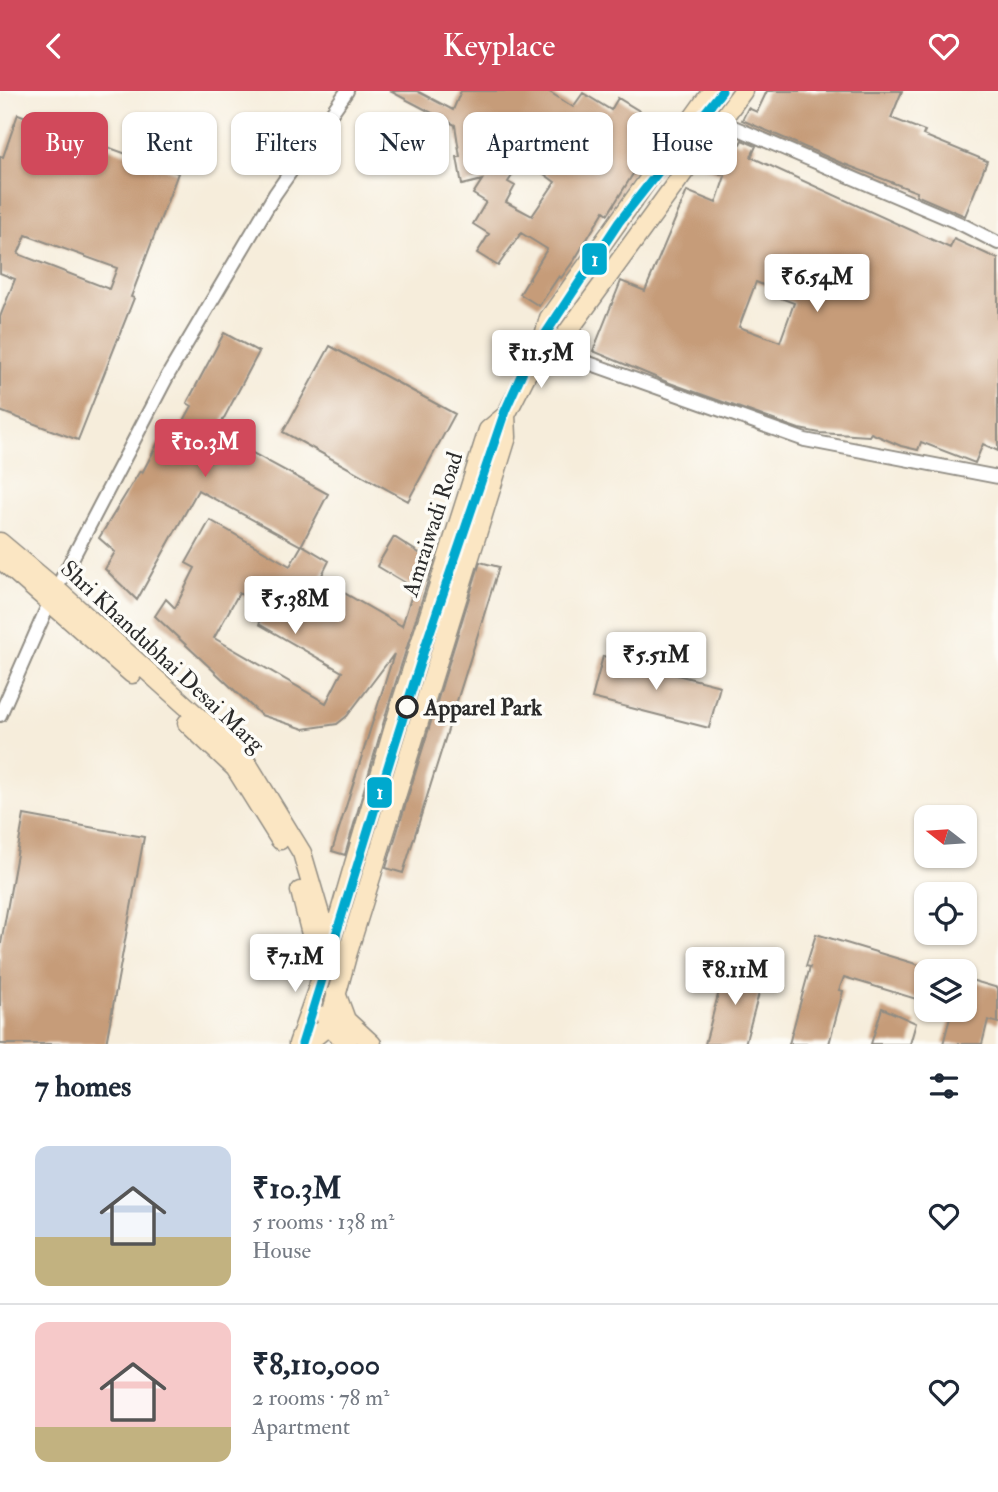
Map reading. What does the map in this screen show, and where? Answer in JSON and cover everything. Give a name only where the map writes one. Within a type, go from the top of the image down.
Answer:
[{"type":"main road","name":"Amraiwadi Road","points":[[298,1044],[318,987],[399,710],[488,430],[506,415],[541,347],[549,318],[712,91]]},
{"type":"main road","points":[[729,112],[743,91]]},
{"type":"main road","points":[[541,347],[564,337],[683,175]]},
{"type":"main road","points":[[306,1044],[328,1025],[507,437],[506,415]]},
{"type":"main road","name":"Shri Khandubhai Desai Marg","points":[[0,543],[235,768],[291,859],[313,937],[318,987],[328,1025]]},
{"type":"main road","name":"Shri Khandubhai Desai Marg","points":[[0,559],[53,595],[244,758],[302,853],[322,921],[337,995],[346,1020],[372,1044]]},
{"type":"main road","points":[[328,1025],[348,1044]]},
{"type":"street","points":[[0,715],[53,595],[168,375],[275,194],[347,91]]},
{"type":"street","points":[[737,128],[961,224],[998,243]]},
{"type":"street","points":[[541,347],[805,440],[998,477]]},
{"type":"building","points":[[390,91],[417,91],[453,110],[461,91],[548,91],[573,107],[583,93],[611,110],[618,98],[641,112],[627,112],[627,175],[632,175],[608,214],[604,211],[575,259],[561,278],[559,276],[539,306],[520,294],[547,249],[521,233],[498,266],[477,253],[489,234],[473,224],[486,202],[473,194],[482,180],[462,185],[457,157],[460,157],[455,125],[449,122],[449,112],[430,112]]},
{"type":"building","points":[[767,91],[902,91],[891,118],[925,131],[923,135],[987,161],[965,216],[916,195],[917,192],[742,120],[748,108],[757,112]]},
{"type":"building","points":[[18,114],[21,115],[21,175],[108,175],[108,147],[122,152],[122,175],[177,175],[131,297],[134,298],[78,440],[0,411],[0,317],[15,279],[0,273],[0,156],[3,157]],"holes":[[[26,235],[117,268],[109,289],[18,254]]]},
{"type":"building","points":[[742,140],[756,146],[751,157],[950,248],[954,239],[998,259],[998,451],[983,444],[975,463],[921,442],[918,450],[871,433],[869,436],[799,429],[667,382],[593,351],[621,281],[645,291],[687,191],[716,203],[725,176],[723,175],[737,175],[737,142],[740,144]],"holes":[[[756,282],[780,292],[778,297],[794,303],[780,342],[739,327]]]},
{"type":"building","points":[[224,333],[259,352],[216,433],[328,494],[301,546],[198,490],[137,600],[105,569],[115,552],[99,538],[140,471],[142,473],[158,443],[168,450],[192,406],[187,403]]},
{"type":"building","points":[[330,346],[455,414],[408,501],[283,432]]},
{"type":"building","points":[[210,520],[290,566],[302,545],[329,561],[320,579],[402,626],[414,588],[377,566],[394,537],[424,556],[428,545],[438,549],[345,855],[332,851],[394,654],[347,716],[337,724],[304,729],[261,715],[155,616],[166,599],[175,608],[195,568],[186,563]],"holes":[[[239,593],[267,609],[259,624],[342,672],[326,703],[214,638]]]},
{"type":"building","points":[[480,562],[499,567],[403,873],[386,868]]},
{"type":"building","points":[[603,656],[720,686],[709,728],[592,698]]},
{"type":"building","points":[[24,815],[144,837],[106,1044],[0,1044],[0,949]]},
{"type":"building","points":[[816,934],[914,963],[914,998],[844,977],[829,1044],[789,1044],[810,967],[806,966]]},
{"type":"building","points":[[726,965],[764,975],[745,1044],[705,1044]]},
{"type":"building","points":[[977,982],[998,988],[998,1023],[988,1020],[982,1044],[943,1044],[949,1022],[977,1022]]},
{"type":"building","points":[[882,1008],[916,1023],[910,1044],[871,1044]]},
{"type":"transit line","name":"1","points":[[302,1044],[425,647],[505,411],[527,362],[619,222],[722,91]]},
{"type":"place","name":"Apparel Park","points":[[407,707]]}]
